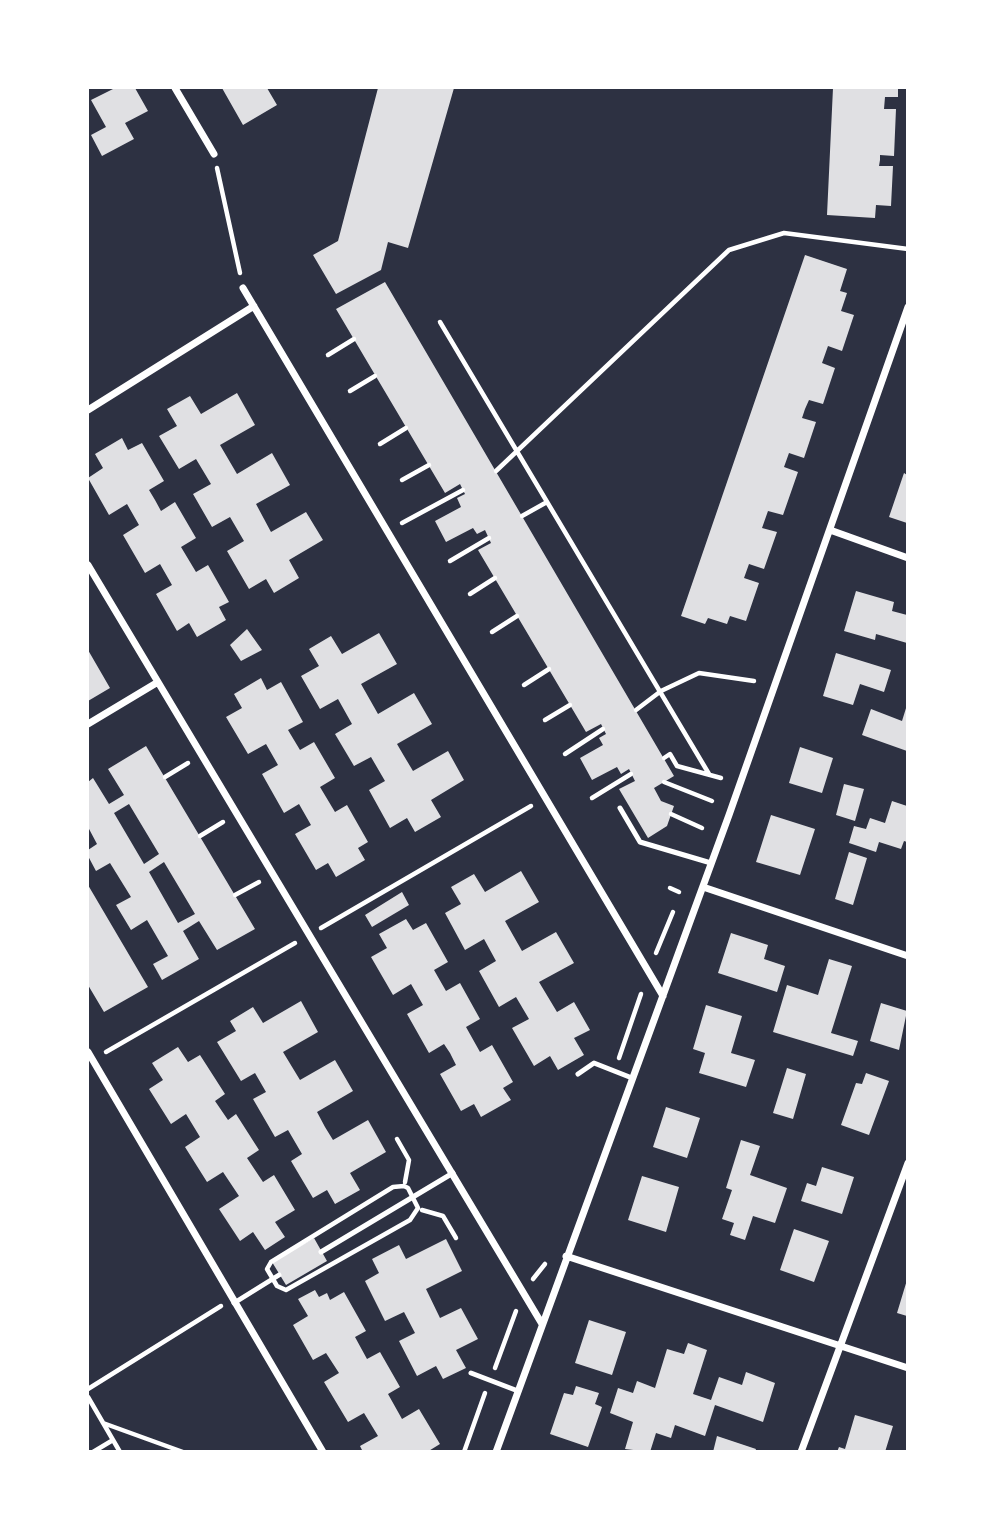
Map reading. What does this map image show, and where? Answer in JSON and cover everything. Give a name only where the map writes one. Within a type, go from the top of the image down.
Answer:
[{"type":"street","points":[[175,88],[214,154]]},
{"type":"street","points":[[243,288],[663,996]]},
{"type":"street","points":[[88,410],[254,306]]},
{"type":"street","points":[[496,1451],[711,863],[908,307]]},
{"type":"street","points":[[830,530],[908,558]]},
{"type":"street","points":[[88,565],[542,1324]]},
{"type":"street","points":[[88,724],[158,682]]},
{"type":"street","points":[[702,887],[908,956]]},
{"type":"street","points":[[88,1052],[323,1451]]},
{"type":"street","points":[[801,1451],[908,1163]]},
{"type":"street","points":[[566,1256],[908,1368]]},
{"type":"lane","points":[[620,808],[640,842],[711,863]]},
{"type":"lane","points":[[578,1074],[594,1063],[632,1078]]},
{"type":"lane","points":[[321,1252],[453,1173]]},
{"type":"lane","points":[[233,1301],[279,1275]]},
{"type":"lane","points":[[471,1373],[518,1391]]},
{"type":"path","points":[[214,154],[243,288]]},
{"type":"path","points":[[496,471],[729,250],[784,233],[908,249]]},
{"type":"path","points":[[440,321],[709,774]]},
{"type":"path","points":[[328,355],[354,339]]},
{"type":"path","points":[[350,391],[375,376]]},
{"type":"path","points":[[380,444],[406,428]]},
{"type":"path","points":[[402,480],[429,465]]},
{"type":"path","points":[[387,532],[463,490]]},
{"type":"path","points":[[522,516],[547,502]]},
{"type":"path","points":[[450,561],[489,538]]},
{"type":"path","points":[[470,594],[495,578]]},
{"type":"path","points":[[492,632],[517,616]]},
{"type":"path","points":[[524,685],[549,669]]},
{"type":"path","points":[[636,710],[662,691],[699,673],[754,681]]},
{"type":"path","points":[[545,720],[570,705]]},
{"type":"path","points":[[565,754],[603,729]]},
{"type":"path","points":[[664,758],[670,754],[677,766],[720,778]]},
{"type":"path","points":[[165,777],[201,755]]},
{"type":"path","points":[[592,798],[631,774]]},
{"type":"path","points":[[664,782],[712,801]]},
{"type":"path","points":[[200,836],[236,813]]},
{"type":"path","points":[[671,814],[702,828]]},
{"type":"path","points":[[235,895],[273,874]]},
{"type":"path","points":[[670,888],[680,892]]},
{"type":"path","points":[[614,1070],[674,908]]},
{"type":"path","points":[[397,1139],[409,1160],[405,1186]]},
{"type":"path","points":[[418,1208],[443,1216],[456,1238]]},
{"type":"path","points":[[464,1451],[523,1292],[548,1259]]},
{"type":"path","points":[[88,1389],[233,1301]]},
{"type":"path","points":[[88,1397],[120,1451]]},
{"type":"path","points":[[103,1423],[183,1451]]},
{"type":"path","points":[[93,1451],[113,1440]]},
{"type":"building","points":[[115,88],[135,88],[148,111],[125,123],[134,139],[102,156],[91,135],[106,127],[91,100]]},
{"type":"building","points":[[222,88],[267,88],[277,105],[243,125]]},
{"type":"building","points":[[378,88],[454,88],[408,248],[388,242],[381,270],[336,294],[313,255],[338,241]]},
{"type":"building","points":[[833,88],[898,88],[898,97],[885,97],[884,109],[896,109],[894,156],[880,155],[879,166],[893,166],[891,206],[876,205],[875,218],[827,215]]},
{"type":"building","points":[[805,255],[847,269],[840,291],[847,293],[841,311],[854,315],[842,351],[828,346],[822,363],[835,368],[823,404],[809,400],[805,409],[802,418],[816,422],[804,458],[789,453],[784,467],[798,472],[783,515],[768,511],[762,528],[777,532],[764,569],[749,564],[744,578],[759,583],[746,621],[730,616],[727,624],[708,618],[705,624],[681,616]]},
{"type":"building","points":[[385,282],[674,776],[654,788],[661,801],[674,806],[667,826],[648,838],[619,789],[635,781],[629,769],[621,774],[617,767],[592,780],[580,758],[603,745],[599,738],[606,734],[601,724],[586,732],[478,550],[491,543],[485,530],[477,534],[473,528],[446,542],[435,521],[461,507],[457,498],[465,494],[460,484],[445,493],[336,309]]},
{"type":"building","points":[[237,393],[255,425],[220,445],[237,474],[272,453],[290,485],[256,504],[271,532],[306,512],[323,540],[289,560],[299,578],[274,593],[266,579],[249,589],[227,551],[244,541],[230,517],[212,527],[193,494],[211,484],[196,459],[179,469],[159,436],[177,426],[167,409],[190,396],[201,414]]},
{"type":"building","points":[[122,438],[128,450],[142,443],[164,481],[149,490],[161,511],[175,502],[196,538],[181,547],[196,572],[208,565],[229,602],[219,607],[226,620],[197,637],[189,623],[177,631],[156,594],[172,585],[160,564],[145,573],[123,535],[139,525],[127,504],[109,515],[88,478],[103,468],[95,454]]},
{"type":"building","points":[[904,473],[907,475],[907,523],[889,517]]},
{"type":"building","points":[[856,591],[894,602],[892,611],[907,615],[907,643],[876,634],[875,640],[844,631]]},
{"type":"building","points":[[247,629],[262,650],[241,661],[230,645]]},
{"type":"building","points":[[379,633],[397,664],[361,684],[378,714],[414,693],[432,724],[397,744],[413,771],[448,751],[464,780],[431,800],[441,817],[415,832],[407,818],[390,828],[369,790],[385,781],[371,757],[354,766],[335,734],[352,724],[338,699],[320,709],[301,676],[319,666],[309,649],[331,636],[342,654]]},
{"type":"building","points":[[88,650],[110,688],[88,701]]},
{"type":"building","points":[[836,653],[891,670],[884,692],[860,684],[853,705],[823,696]]},
{"type":"building","points":[[261,678],[267,690],[281,682],[303,722],[288,730],[300,750],[314,742],[335,778],[320,787],[335,812],[347,805],[368,842],[358,848],[365,860],[336,877],[328,863],[316,870],[295,834],[311,825],[299,804],[284,813],[262,774],[278,765],[266,744],[248,754],[226,717],[242,708],[234,694]]},
{"type":"building","points":[[907,705],[907,751],[862,735],[871,709],[902,721]]},
{"type":"building","points":[[146,746],[255,929],[217,950],[199,921],[183,931],[199,959],[162,980],[153,964],[168,956],[147,920],[131,930],[116,905],[131,897],[110,863],[96,871],[88,856],[88,850],[97,844],[88,827],[88,782],[93,778],[109,804],[124,795],[108,769]],"holes":[[[129,804],[159,854],[144,864],[114,813]],[[164,862],[195,914],[178,923],[149,872]]]},
{"type":"building","points":[[800,747],[833,758],[822,793],[789,783]]},
{"type":"building","points":[[844,784],[864,789],[855,821],[836,815]]},
{"type":"building","points":[[892,801],[907,806],[907,842],[904,841],[901,849],[879,842],[876,852],[849,843],[854,826],[866,829],[870,818],[885,823]]},
{"type":"building","points":[[771,815],[815,829],[800,875],[756,862]]},
{"type":"building","points":[[849,852],[867,858],[853,905],[835,899]]},
{"type":"building","points":[[521,871],[539,902],[505,921],[522,951],[556,932],[574,963],[539,982],[557,1012],[574,1002],[590,1030],[574,1038],[584,1055],[558,1070],[550,1056],[534,1066],[512,1028],[529,1019],[516,997],[499,1007],[479,971],[496,961],[484,939],[465,950],[445,913],[461,904],[451,887],[474,874],[485,892]]},
{"type":"building","points":[[88,885],[148,987],[104,1012],[88,985]]},
{"type":"building","points":[[402,892],[409,905],[372,927],[365,915]]},
{"type":"building","points":[[406,919],[413,930],[426,923],[448,962],[434,970],[446,991],[460,983],[480,1019],[466,1027],[480,1052],[492,1045],[513,1082],[503,1088],[511,1100],[481,1117],[474,1104],[461,1111],[440,1074],[456,1065],[450,1053],[444,1044],[429,1053],[407,1014],[423,1005],[411,984],[393,995],[371,957],[387,948],[379,934]]},
{"type":"building","points":[[731,933],[768,945],[764,959],[785,966],[777,992],[718,973]]},
{"type":"building","points":[[829,959],[852,966],[831,1033],[858,1041],[853,1056],[773,1032],[787,985],[818,995]]},
{"type":"building","points":[[301,1001],[318,1032],[283,1052],[300,1080],[335,1060],[353,1091],[317,1112],[325,1127],[333,1140],[368,1120],[386,1152],[350,1173],[360,1190],[335,1204],[327,1190],[313,1198],[291,1161],[302,1154],[288,1130],[275,1137],[253,1099],[266,1092],[255,1073],[241,1081],[217,1042],[236,1031],[230,1021],[253,1007],[263,1023]]},
{"type":"building","points":[[881,1003],[907,1011],[899,1050],[870,1041]]},
{"type":"building","points":[[706,1005],[742,1016],[731,1053],[755,1060],[746,1087],[699,1073],[705,1053],[693,1049]]},
{"type":"building","points":[[178,1047],[188,1062],[200,1055],[225,1094],[215,1101],[228,1120],[236,1114],[259,1150],[247,1158],[263,1182],[274,1175],[295,1210],[275,1222],[285,1237],[265,1250],[253,1232],[240,1241],[219,1209],[239,1196],[223,1172],[207,1182],[185,1147],[200,1137],[186,1114],[171,1124],[149,1089],[163,1080],[152,1063]]},
{"type":"building","points":[[787,1068],[806,1074],[793,1119],[773,1113]]},
{"type":"building","points":[[866,1073],[889,1081],[869,1135],[841,1125],[856,1083],[862,1084]]},
{"type":"building","points":[[666,1107],[700,1118],[687,1158],[653,1147]]},
{"type":"building","points":[[741,1140],[760,1146],[750,1175],[787,1188],[775,1223],[753,1216],[745,1240],[730,1235],[734,1223],[722,1219],[732,1190],[726,1188]]},
{"type":"building","points":[[822,1167],[854,1177],[842,1214],[801,1201],[807,1183],[816,1186]]},
{"type":"building","points":[[642,1176],[679,1187],[666,1232],[628,1220]]},
{"type":"building","points":[[794,1229],[829,1241],[814,1282],[780,1270]]},
{"type":"building","points":[[314,1238],[327,1261],[286,1285],[272,1262]]},
{"type":"building","points":[[446,1239],[462,1271],[426,1289],[440,1318],[461,1308],[478,1339],[456,1350],[466,1368],[443,1379],[436,1366],[417,1376],[399,1341],[415,1333],[404,1312],[385,1321],[365,1281],[379,1273],[372,1259],[399,1245],[406,1259]]},
{"type":"building","points":[[907,1280],[907,1316],[897,1313]]},
{"type":"building","points":[[315,1290],[319,1297],[327,1293],[330,1300],[344,1292],[366,1331],[355,1337],[367,1359],[380,1352],[400,1387],[388,1394],[402,1419],[419,1409],[440,1444],[427,1452],[363,1452],[360,1446],[378,1436],[364,1413],[348,1422],[324,1382],[339,1373],[326,1353],[313,1360],[293,1325],[308,1316],[298,1299]]},
{"type":"building","points":[[589,1320],[626,1332],[612,1375],[575,1363]]},
{"type":"building","points":[[688,1343],[707,1350],[693,1394],[711,1400],[719,1377],[742,1385],[746,1372],[775,1383],[763,1422],[715,1405],[705,1436],[675,1425],[671,1438],[656,1433],[650,1452],[625,1449],[633,1422],[610,1413],[618,1388],[633,1393],[637,1381],[655,1388],[667,1349],[684,1354]]},
{"type":"building","points":[[576,1386],[599,1393],[595,1404],[602,1407],[588,1447],[550,1434],[564,1393],[573,1395]]},
{"type":"building","points":[[855,1415],[893,1426],[885,1452],[837,1452],[839,1447],[845,1449]]},
{"type":"building","points":[[717,1436],[756,1449],[755,1452],[713,1452]]}]
